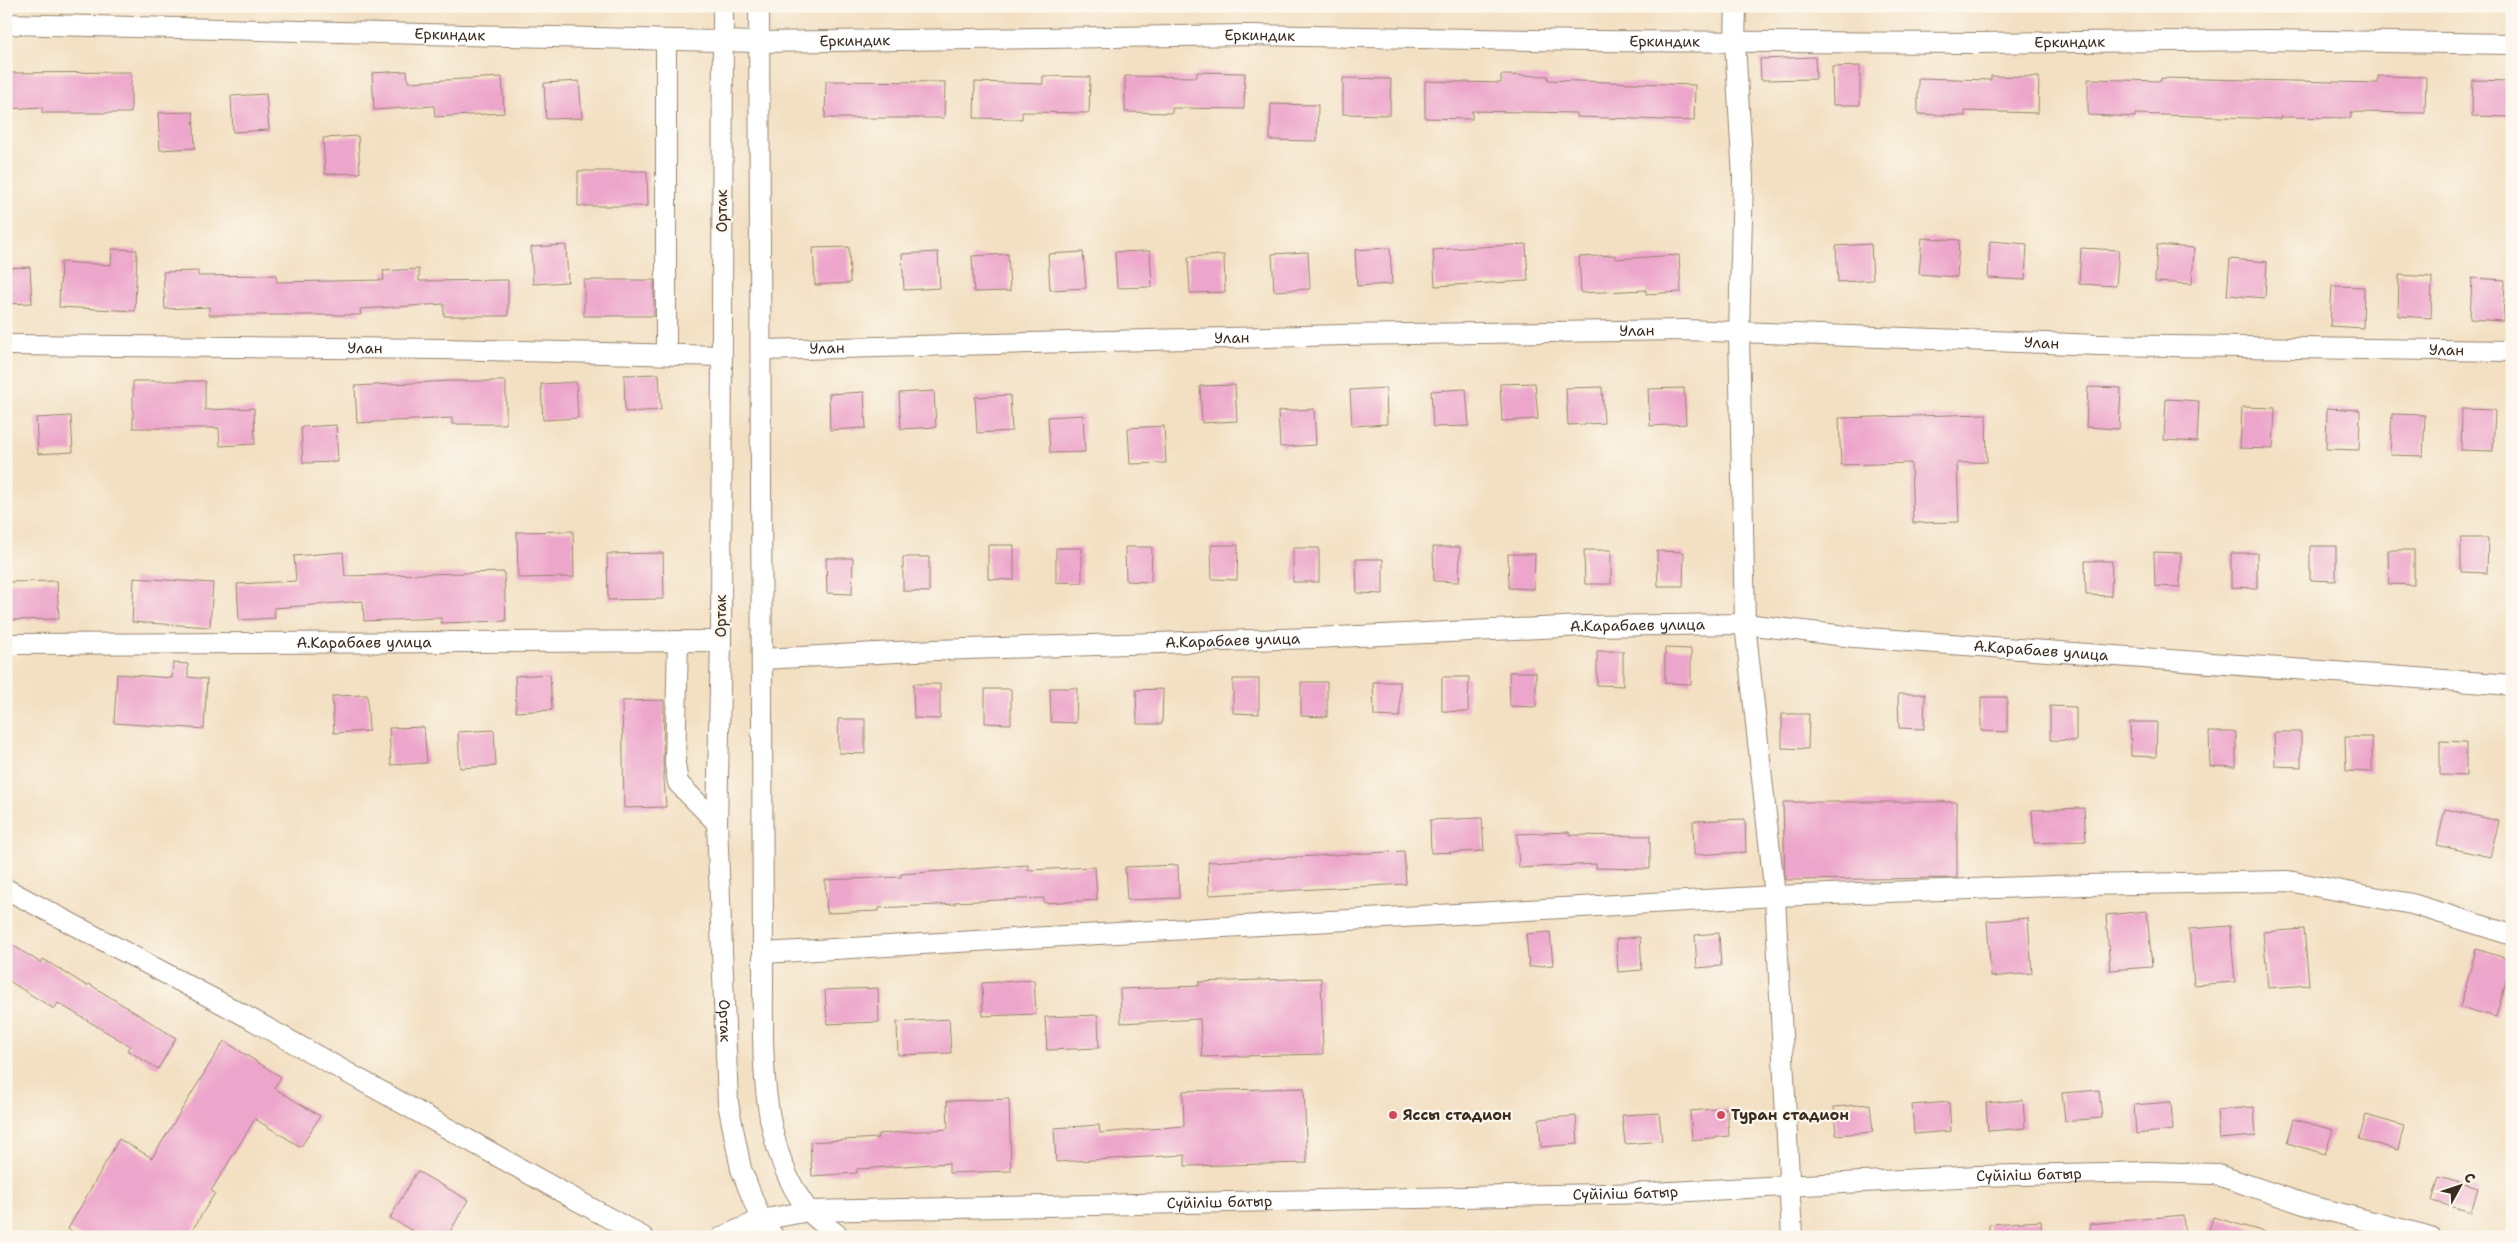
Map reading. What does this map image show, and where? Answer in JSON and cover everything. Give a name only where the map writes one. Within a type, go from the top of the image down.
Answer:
[{"type":"street","name":"Ортак","points":[[723,6],[721,641],[717,823],[728,1103],[741,1169],[761,1220],[774,1237]]},
{"type":"street","points":[[759,6],[762,350],[763,952],[766,1096],[784,1171],[809,1211],[840,1237]]},
{"type":"street","points":[[1736,6],[1735,42],[1743,178],[1739,333],[1745,624],[1775,896],[1791,1186],[1792,1237]]},
{"type":"street","name":"Еркиндик","points":[[6,24],[759,42],[1246,35],[1735,42],[1977,43],[2271,40],[2512,44]]},
{"type":"street","points":[[666,40],[666,354]]},
{"type":"street","name":"Улан","points":[[762,350],[1344,335],[1684,330],[2099,345],[2512,351]]},
{"type":"street","name":"Улан","points":[[6,345],[722,356]]},
{"type":"street","name":"А.Карабаев улица","points":[[762,659],[935,650],[1314,638],[1585,626],[1745,624],[1854,637],[2512,684]]},
{"type":"street","points":[[678,641],[675,764],[678,783],[717,823]]},
{"type":"street","name":"А.Карабаев улица","points":[[6,644],[721,641]]},
{"type":"street","points":[[763,952],[1775,896],[2288,881],[2412,904],[2512,935]]},
{"type":"street","points":[[6,889],[240,1013],[643,1237]]},
{"type":"street","name":"Сүйіліш батыр","points":[[722,1237],[761,1220],[809,1211],[1652,1193],[1978,1176],[2149,1172],[2215,1174],[2307,1204],[2431,1237]]},
{"type":"building","points":[[1815,57],[1816,79],[1761,80],[1760,59]]},
{"type":"building","points":[[1860,66],[1860,105],[1833,105],[1832,67]]},
{"type":"building","points":[[407,71],[408,82],[502,77],[504,113],[435,117],[434,106],[374,110],[372,73]]},
{"type":"building","points":[[131,72],[131,113],[42,113],[42,107],[6,109],[6,73]]},
{"type":"building","points":[[1197,72],[1245,73],[1244,109],[1172,108],[1172,113],[1125,112],[1125,76],[1197,77]]},
{"type":"building","points":[[1501,75],[1548,76],[1548,80],[1695,85],[1694,121],[1577,117],[1577,113],[1472,111],[1472,119],[1425,118],[1425,81],[1501,83]]},
{"type":"building","points":[[1043,76],[1090,77],[1089,113],[1022,112],[1022,119],[974,118],[975,82],[1043,84]]},
{"type":"building","points":[[1991,76],[2039,77],[2038,113],[1965,111],[1965,116],[1918,114],[1918,78],[1991,80]]},
{"type":"building","points":[[2378,76],[2426,77],[2425,113],[2351,112],[2351,118],[2280,117],[2280,119],[2135,114],[2135,117],[2088,115],[2088,79],[2161,81],[2161,78],[2378,83]]},
{"type":"building","points":[[1343,78],[1391,79],[1390,115],[1343,114]]},
{"type":"building","points":[[2473,80],[2512,81],[2512,117],[2472,116]]},
{"type":"building","points":[[579,81],[582,118],[546,119],[544,83]]},
{"type":"building","points":[[826,81],[945,82],[944,118],[825,118]]},
{"type":"building","points":[[266,94],[269,130],[233,132],[231,96]]},
{"type":"building","points":[[1271,104],[1318,105],[1317,141],[1270,140]]},
{"type":"building","points":[[193,112],[195,148],[160,150],[158,113]]},
{"type":"building","points":[[358,136],[360,173],[325,174],[323,138]]},
{"type":"building","points":[[578,171],[647,171],[648,206],[578,206]]},
{"type":"building","points":[[1922,238],[1959,240],[1957,277],[1919,274]]},
{"type":"building","points":[[1990,241],[2027,244],[2025,280],[1988,278]]},
{"type":"building","points":[[1526,244],[1528,281],[1435,286],[1433,250]]},
{"type":"building","points":[[1871,244],[1873,280],[1838,282],[1836,246]]},
{"type":"building","points":[[566,245],[568,282],[533,284],[531,247]]},
{"type":"building","points":[[2157,245],[2194,248],[2192,284],[2155,282]]},
{"type":"building","points":[[849,247],[850,283],[815,285],[813,248]]},
{"type":"building","points":[[1390,248],[1392,284],[1357,286],[1355,250]]},
{"type":"building","points":[[2081,248],[2119,250],[2116,286],[2079,284]]},
{"type":"building","points":[[112,249],[137,250],[135,311],[59,307],[61,262],[111,265]]},
{"type":"building","points":[[1150,251],[1152,287],[1117,288],[1115,252]]},
{"type":"building","points":[[938,252],[940,288],[904,290],[902,254]]},
{"type":"building","points":[[1083,252],[1086,288],[1050,290],[1048,254]]},
{"type":"building","points":[[1308,252],[1310,289],[1274,291],[1272,254]]},
{"type":"building","points":[[1008,254],[1010,291],[974,292],[972,256]]},
{"type":"building","points":[[1224,255],[1225,292],[1190,293],[1188,257]]},
{"type":"building","points":[[1615,255],[1615,259],[1679,255],[1681,292],[1646,294],[1646,290],[1581,293],[1579,257]]},
{"type":"building","points":[[2230,259],[2267,262],[2265,298],[2227,295]]},
{"type":"building","points":[[30,267],[32,303],[6,304],[6,268]]},
{"type":"building","points":[[419,269],[419,281],[508,280],[508,316],[444,316],[444,304],[360,309],[361,315],[209,315],[209,307],[165,309],[163,272],[198,271],[198,276],[276,275],[277,282],[384,280],[383,271]]},
{"type":"building","points":[[2399,275],[2432,277],[2431,318],[2398,316]]},
{"type":"building","points":[[2472,278],[2505,280],[2503,321],[2470,319]]},
{"type":"building","points":[[584,280],[654,280],[654,316],[584,316]]},
{"type":"building","points":[[2332,286],[2364,287],[2363,328],[2330,326]]},
{"type":"building","points":[[659,374],[661,410],[625,412],[624,375]]},
{"type":"building","points":[[133,381],[205,381],[205,410],[254,408],[255,444],[220,446],[219,428],[133,428]]},
{"type":"building","points":[[451,381],[506,381],[506,424],[452,424],[452,418],[357,423],[355,386]]},
{"type":"building","points":[[576,382],[578,418],[543,420],[541,384]]},
{"type":"building","points":[[1535,383],[1538,419],[1502,421],[1500,384]]},
{"type":"building","points":[[1235,385],[1237,421],[1202,423],[1200,386]]},
{"type":"building","points":[[1602,387],[1604,423],[1568,425],[1566,388]]},
{"type":"building","points":[[2088,387],[2121,388],[2119,429],[2086,427]]},
{"type":"building","points":[[1386,388],[1387,424],[1352,426],[1350,390]]},
{"type":"building","points":[[1684,388],[1686,424],[1650,426],[1648,389]]},
{"type":"building","points":[[1466,389],[1469,426],[1433,427],[1431,391]]},
{"type":"building","points":[[934,391],[936,427],[901,429],[899,393]]},
{"type":"building","points":[[864,392],[866,428],[830,430],[829,394]]},
{"type":"building","points":[[1010,395],[1012,431],[977,433],[975,397]]},
{"type":"building","points":[[2166,399],[2199,401],[2197,442],[2164,440]]},
{"type":"building","points":[[2242,407],[2275,408],[2273,449],[2240,448]]},
{"type":"building","points":[[2327,408],[2360,410],[2359,450],[2326,449]]},
{"type":"building","points":[[1314,409],[1316,445],[1280,447],[1278,411]]},
{"type":"building","points":[[2462,409],[2495,410],[2493,451],[2461,450]]},
{"type":"building","points":[[1986,414],[1987,462],[1957,463],[1959,522],[1913,523],[1911,463],[1841,465],[1839,418]]},
{"type":"building","points":[[2392,414],[2425,415],[2423,456],[2390,455]]},
{"type":"building","points":[[1083,415],[1085,452],[1050,453],[1048,417]]},
{"type":"building","points":[[71,416],[73,452],[38,454],[36,418]]},
{"type":"building","points":[[336,425],[338,462],[303,463],[301,427]]},
{"type":"building","points":[[1164,426],[1166,463],[1130,464],[1128,428]]},
{"type":"building","points":[[573,531],[574,577],[518,578],[517,532]]},
{"type":"building","points":[[2461,538],[2488,538],[2487,573],[2461,572]]},
{"type":"building","points":[[988,545],[1014,545],[1014,580],[988,579]]},
{"type":"building","points":[[1211,545],[1238,545],[1237,580],[1212,579]]},
{"type":"building","points":[[2310,546],[2336,546],[2336,581],[2310,580]]},
{"type":"building","points":[[1125,547],[1152,547],[1151,582],[1126,581]]},
{"type":"building","points":[[1433,547],[1460,547],[1459,582],[1434,581]]},
{"type":"building","points":[[1056,548],[1082,548],[1082,583],[1056,582]]},
{"type":"building","points":[[1293,548],[1319,548],[1319,582],[1293,582]]},
{"type":"building","points":[[1584,550],[1611,550],[1611,584],[1585,584]]},
{"type":"building","points":[[2388,550],[2414,550],[2414,585],[2389,584]]},
{"type":"building","points":[[1657,551],[1684,552],[1683,586],[1658,586]]},
{"type":"building","points":[[343,552],[345,576],[504,572],[506,621],[441,623],[441,618],[364,621],[363,601],[274,608],[275,618],[239,620],[237,584],[296,581],[294,556]]},
{"type":"building","points":[[2154,552],[2181,553],[2180,587],[2155,586]]},
{"type":"building","points":[[663,553],[664,599],[608,600],[607,554]]},
{"type":"building","points":[[2231,553],[2257,553],[2257,588],[2231,587]]},
{"type":"building","points":[[1508,554],[1535,554],[1534,589],[1509,588]]},
{"type":"building","points":[[903,557],[929,557],[929,592],[903,591]]},
{"type":"building","points":[[826,558],[853,558],[852,594],[827,593]]},
{"type":"building","points":[[1356,559],[1383,559],[1383,594],[1357,593]]},
{"type":"building","points":[[2085,561],[2112,561],[2111,596],[2086,595]]},
{"type":"building","points":[[134,578],[213,583],[210,627],[132,622]]},
{"type":"building","points":[[57,581],[59,619],[6,620],[6,582]]},
{"type":"building","points":[[1665,648],[1691,649],[1691,684],[1665,683]]},
{"type":"building","points":[[1597,651],[1623,651],[1623,686],[1597,685]]},
{"type":"building","points":[[173,663],[188,664],[188,677],[207,679],[204,729],[114,723],[117,674],[172,678]]},
{"type":"building","points":[[1509,672],[1536,672],[1536,707],[1510,706]]},
{"type":"building","points":[[550,674],[552,710],[516,712],[515,676]]},
{"type":"building","points":[[1442,677],[1469,677],[1468,712],[1442,711]]},
{"type":"building","points":[[1233,679],[1259,679],[1259,714],[1233,713]]},
{"type":"building","points":[[1301,682],[1327,682],[1327,717],[1301,716]]},
{"type":"building","points":[[1373,682],[1400,682],[1400,717],[1374,716]]},
{"type":"building","points":[[913,684],[940,684],[940,719],[914,718]]},
{"type":"building","points":[[1050,688],[1077,688],[1076,723],[1051,722]]},
{"type":"building","points":[[985,689],[1011,689],[1011,724],[985,723]]},
{"type":"building","points":[[1163,689],[1162,724],[1137,724],[1136,690]]},
{"type":"building","points":[[1898,694],[1925,694],[1924,729],[1899,728]]},
{"type":"building","points":[[367,695],[369,731],[334,733],[332,696]]},
{"type":"building","points":[[1981,697],[2007,697],[2007,732],[1981,731]]},
{"type":"building","points":[[664,700],[663,764],[666,807],[624,808],[622,701]]},
{"type":"building","points":[[2050,706],[2076,707],[2076,741],[2050,740]]},
{"type":"building","points":[[1782,714],[1809,714],[1808,749],[1782,748]]},
{"type":"building","points":[[838,719],[865,719],[865,754],[839,753]]},
{"type":"building","points":[[2130,722],[2157,722],[2156,757],[2131,756]]},
{"type":"building","points":[[424,727],[427,763],[391,765],[389,728]]},
{"type":"building","points":[[494,730],[496,766],[460,768],[458,732]]},
{"type":"building","points":[[2209,732],[2236,732],[2236,767],[2210,766]]},
{"type":"building","points":[[2274,732],[2301,732],[2301,767],[2275,766]]},
{"type":"building","points":[[2345,737],[2372,737],[2372,772],[2346,771]]},
{"type":"building","points":[[2440,741],[2466,742],[2466,776],[2440,775]]},
{"type":"building","points":[[1783,802],[1957,802],[1957,878],[1785,880]]},
{"type":"building","points":[[2084,808],[2086,841],[2034,843],[2032,810]]},
{"type":"building","points":[[2445,809],[2499,821],[2490,857],[2437,845]]},
{"type":"building","points":[[1482,818],[1484,851],[1431,853],[1430,820]]},
{"type":"building","points":[[1745,819],[1746,852],[1694,855],[1693,821]]},
{"type":"building","points":[[1569,832],[1569,835],[1650,836],[1650,869],[1596,868],[1596,864],[1519,868],[1517,834]]},
{"type":"building","points":[[1404,851],[1406,884],[1209,895],[1208,862]]},
{"type":"building","points":[[1028,865],[1028,870],[1095,867],[1097,900],[1044,903],[1044,898],[955,902],[955,904],[879,908],[879,911],[827,913],[825,880],[901,877],[901,874]]},
{"type":"building","points":[[1178,865],[1179,898],[1127,900],[1125,867]]},
{"type":"building","points":[[2147,911],[2152,967],[2110,970],[2106,915]]},
{"type":"building","points":[[2028,918],[2032,973],[1991,977],[1987,921]]},
{"type":"building","points":[[2230,926],[2235,982],[2194,985],[2189,929]]},
{"type":"building","points":[[2304,929],[2309,985],[2268,988],[2263,932]]},
{"type":"building","points":[[1550,932],[1553,965],[1529,967],[1526,934]]},
{"type":"building","points":[[1719,933],[1721,966],[1697,968],[1695,935]]},
{"type":"building","points":[[1640,937],[1642,970],[1618,972],[1616,939]]},
{"type":"building","points":[[6,941],[41,963],[43,959],[87,986],[89,984],[176,1038],[158,1069],[127,1050],[130,1046],[58,1003],[54,1009],[6,979]]},
{"type":"building","points":[[2476,949],[2512,960],[2496,1017],[2460,1007]]},
{"type":"building","points":[[1321,978],[1323,1054],[1202,1057],[1200,1019],[1121,1023],[1120,989],[1199,986],[1199,982]]},
{"type":"building","points":[[1034,980],[1036,1014],[983,1016],[982,983]]},
{"type":"building","points":[[878,988],[879,1022],[827,1024],[825,990]]},
{"type":"building","points":[[1098,1015],[1099,1048],[1047,1050],[1045,1017]]},
{"type":"building","points":[[949,1019],[951,1053],[898,1055],[897,1022]]},
{"type":"building","points":[[224,1041],[281,1077],[274,1088],[320,1116],[301,1147],[255,1119],[211,1191],[215,1193],[188,1237],[82,1237],[68,1229],[119,1139],[152,1158]]},
{"type":"building","points":[[1304,1088],[1307,1163],[1185,1166],[1185,1155],[1056,1162],[1054,1128],[1099,1125],[1100,1133],[1184,1126],[1183,1091]]},
{"type":"building","points":[[2099,1090],[2102,1118],[2065,1121],[2062,1093]]},
{"type":"building","points":[[1009,1099],[1011,1171],[949,1173],[949,1163],[857,1169],[857,1173],[812,1176],[810,1142],[878,1138],[878,1134],[948,1129],[947,1101]]},
{"type":"building","points":[[2023,1100],[2025,1128],[1988,1131],[1986,1103]]},
{"type":"building","points":[[1949,1102],[1951,1131],[1914,1134],[1912,1105]]},
{"type":"building","points":[[2171,1102],[2173,1130],[2136,1134],[2134,1105]]},
{"type":"building","points":[[1870,1104],[1873,1132],[1836,1135],[1834,1107]]},
{"type":"building","points":[[2254,1107],[2256,1136],[2219,1139],[2217,1110]]},
{"type":"building","points":[[1727,1108],[1729,1136],[1692,1140],[1690,1111]]},
{"type":"building","points":[[1659,1113],[1662,1141],[1625,1144],[1622,1115]]},
{"type":"building","points":[[2366,1115],[2404,1126],[2398,1150],[2359,1139]]},
{"type":"building","points":[[1576,1116],[1578,1144],[1541,1147],[1539,1119]]},
{"type":"building","points":[[2294,1119],[2333,1130],[2325,1154],[2287,1143]]},
{"type":"building","points":[[417,1171],[468,1200],[447,1237],[423,1237],[390,1218]]},
{"type":"building","points":[[2439,1177],[2478,1188],[2471,1212],[2432,1201]]},
{"type":"building","points":[[2183,1215],[2185,1237],[2090,1237],[2090,1224]]},
{"type":"building","points":[[2213,1217],[2265,1232],[2265,1237],[2207,1237]]},
{"type":"building","points":[[2041,1221],[2042,1237],[1989,1237],[1989,1224]]},
{"type":"place","name":"Яссы стадион","points":[[1393,1115]]},
{"type":"place","name":"Туран стадион","points":[[1721,1115]]}]
